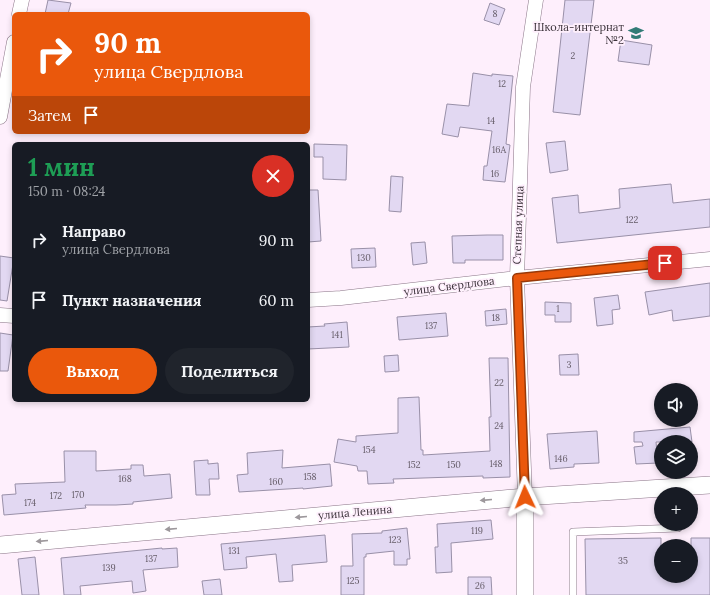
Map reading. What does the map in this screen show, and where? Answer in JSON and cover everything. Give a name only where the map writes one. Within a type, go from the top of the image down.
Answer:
[{"type":"street","points":[[20,12],[22,0]]},
{"type":"street","name":"Степная улица","points":[[525,595],[525,497],[517,278],[523,87],[536,0]]},
{"type":"street","points":[[0,117],[12,53]]},
{"type":"street","name":"улица Свердлова","points":[[310,300],[341,298],[517,278],[710,259]]},
{"type":"street","points":[[0,315],[12,316]]},
{"type":"street","name":"улица Ленина","points":[[0,545],[525,497],[710,485]]},
{"type":"lane","points":[[573,595],[573,532],[654,529]]},
{"type":"building","points":[[48,0],[71,3],[69,12],[45,12]]},
{"type":"building","points":[[565,0],[594,0],[580,115],[553,112]]},
{"type":"building","points":[[490,3],[505,9],[499,25],[484,20]]},
{"type":"building","points":[[621,40],[652,45],[649,65],[618,61]]},
{"type":"building","points":[[473,73],[492,76],[492,74],[513,76],[506,144],[510,145],[505,182],[483,180],[484,166],[487,166],[492,131],[460,127],[458,137],[442,134],[447,104],[469,106]]},
{"type":"building","points":[[565,141],[568,170],[550,173],[546,143]]},
{"type":"building","points":[[314,144],[347,145],[346,180],[323,179],[323,157],[314,157]]},
{"type":"building","points":[[391,176],[403,177],[401,212],[389,211]]},
{"type":"building","points":[[671,184],[673,203],[710,199],[710,227],[557,243],[552,198],[578,195],[579,213],[620,208],[619,189]]},
{"type":"building","points":[[310,190],[318,190],[321,241],[310,242]]},
{"type":"building","points":[[503,235],[503,260],[465,260],[465,263],[453,263],[452,236]]},
{"type":"building","points":[[425,242],[427,263],[413,265],[411,243]]},
{"type":"building","points":[[375,248],[376,267],[352,268],[351,249]]},
{"type":"building","points":[[0,256],[12,258],[12,270],[7,301],[0,300]]},
{"type":"building","points":[[710,283],[710,316],[673,321],[672,310],[649,315],[645,292]]},
{"type":"building","points":[[618,295],[620,309],[612,310],[613,324],[597,326],[594,298]]},
{"type":"building","points":[[545,302],[571,303],[571,322],[555,322],[555,315],[545,315]]},
{"type":"building","points":[[506,309],[507,324],[486,326],[485,311]]},
{"type":"building","points":[[446,313],[448,336],[399,340],[397,317]]},
{"type":"building","points":[[347,322],[349,347],[310,349],[310,327],[325,326],[324,324]]},
{"type":"building","points":[[0,333],[12,335],[8,371],[0,371]]},
{"type":"building","points":[[578,354],[579,375],[560,375],[559,355]]},
{"type":"building","points":[[398,355],[399,371],[385,372],[384,356]]},
{"type":"building","points":[[489,358],[508,358],[510,477],[483,478],[483,476],[393,479],[394,483],[368,484],[367,471],[358,471],[357,466],[334,462],[338,439],[356,442],[356,436],[398,433],[398,398],[419,397],[421,450],[423,450],[423,455],[490,451],[489,417],[491,417]]},
{"type":"building","points":[[690,427],[691,435],[654,435],[654,463],[636,464],[634,447],[643,446],[642,442],[634,442],[634,432]]},
{"type":"building","points":[[597,431],[599,463],[574,464],[574,467],[550,469],[547,434]]},
{"type":"building","points":[[283,450],[282,468],[330,464],[332,486],[239,492],[237,475],[248,474],[247,453]]},
{"type":"building","points":[[64,451],[96,451],[96,471],[131,469],[131,465],[143,465],[144,476],[170,474],[172,498],[133,502],[133,504],[85,505],[86,508],[4,515],[2,495],[16,494],[15,484],[65,482]]},
{"type":"building","points":[[208,460],[208,464],[218,463],[219,479],[209,479],[210,495],[196,495],[194,461]]},
{"type":"building","points":[[491,520],[493,539],[451,543],[452,572],[436,573],[435,547],[438,547],[437,524]]},
{"type":"building","points":[[407,528],[410,559],[407,559],[407,565],[394,565],[394,551],[366,554],[366,557],[364,557],[364,595],[341,595],[341,566],[353,566],[352,534],[382,533],[382,531]]},
{"type":"building","points":[[325,535],[327,562],[292,565],[293,581],[279,582],[276,554],[246,557],[247,568],[224,570],[221,544]]},
{"type":"building","points":[[661,538],[654,539],[654,583],[698,583],[698,539],[691,538],[710,538],[710,595],[586,595],[585,539]]},
{"type":"building","points":[[162,548],[177,548],[178,567],[143,570],[146,591],[133,593],[132,581],[80,586],[81,595],[64,595],[61,558]]},
{"type":"building","points":[[35,557],[39,595],[22,595],[18,559]]},
{"type":"building","points":[[468,577],[491,577],[492,595],[468,595]]},
{"type":"building","points":[[220,579],[222,595],[204,595],[202,581]]},
{"type":"place","name":"Школа-интернат №2","points":[[636,33]]},
{"type":"route","points":[[525,497],[517,278],[665,263]]}]
